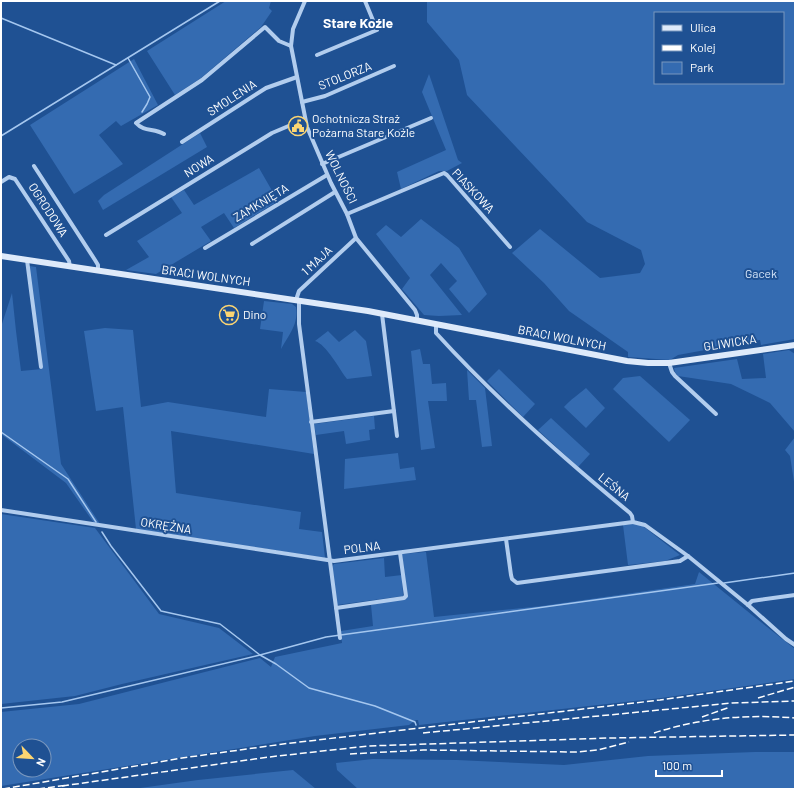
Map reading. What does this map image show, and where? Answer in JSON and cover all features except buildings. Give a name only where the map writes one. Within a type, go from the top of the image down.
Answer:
[{"type":"main road","name":"BRACI WOLNYCH","points":[[1,256],[382,314],[617,360],[648,363],[669,363]]},
{"type":"main road","name":"GLIWICKA","points":[[669,363],[794,346]]},
{"type":"street","name":"WOLNOŚCI","points":[[305,1],[293,29],[291,46],[305,119],[310,135],[327,175],[347,214],[356,238],[415,310],[417,321]]},
{"type":"street","points":[[317,55],[377,30],[365,1]]},
{"type":"street","points":[[164,134],[161,132],[147,130],[140,127],[136,122],[202,80],[265,27],[279,41],[291,46]]},
{"type":"street","name":"STOLORZA","points":[[302,102],[325,96],[394,66]]},
{"type":"street","name":"SMOLENIA","points":[[182,142],[266,88],[297,77]]},
{"type":"street","points":[[322,164],[431,118]]},
{"type":"street","name":"NOWA","points":[[106,234],[272,133],[305,119]]},
{"type":"street","points":[[34,166],[95,260],[98,265],[98,271]]},
{"type":"street","name":"PIASKOWA","points":[[347,214],[444,173],[510,247]]},
{"type":"street","name":"ZAMKNIĘTA","points":[[205,248],[327,175]]},
{"type":"street","name":"OGRODOWA","points":[[1,182],[9,177],[15,179],[69,261],[70,267]]},
{"type":"street","points":[[252,244],[335,192]]},
{"type":"street","name":"1 MAJA","points":[[298,301],[300,291],[356,238]]},
{"type":"street","points":[[27,260],[41,367]]},
{"type":"street","name":"POLNA","points":[[298,301],[299,324],[329,561],[633,522]]},
{"type":"street","points":[[382,314],[397,436]]},
{"type":"street","name":"LEŚNA","points":[[436,325],[436,333],[470,368],[564,457],[630,512],[633,522]]},
{"type":"street","points":[[669,363],[674,376],[716,414]]},
{"type":"street","points":[[311,422],[394,411]]},
{"type":"street","name":"OKRĘŻNA","points":[[1,510],[329,561]]},
{"type":"street","points":[[633,522],[645,525],[688,556],[795,645]]},
{"type":"street","points":[[506,539],[512,579],[517,583],[680,561],[688,556]]},
{"type":"street","points":[[336,608],[404,598],[406,596],[400,553]]},
{"type":"street","points":[[329,561],[340,636]]},
{"type":"street","points":[[748,605],[752,601],[795,595]]},
{"type":"green space","points":[[226,1],[271,1],[269,8],[272,11],[261,27],[201,78],[175,95],[147,51]]},
{"type":"green space","name":"Gacek","points":[[427,1],[795,1],[795,339],[761,345],[760,340],[678,355],[670,360],[628,357],[628,352],[569,311],[544,283],[512,253],[540,229],[600,278],[640,273],[645,264],[641,250],[587,222],[467,95],[459,60],[427,22]]},
{"type":"green space","points":[[134,59],[158,105],[121,126],[116,121],[99,135],[123,164],[74,194],[30,125]]},
{"type":"green space","points":[[429,74],[458,160],[462,163],[447,171],[439,171],[401,189],[397,172],[446,150],[422,92]]},
{"type":"green space","points":[[200,133],[207,147],[103,210],[98,201],[104,195]]},
{"type":"green space","points":[[259,168],[278,201],[234,228],[224,213],[201,227],[211,241],[156,274],[126,270],[149,257],[137,241],[182,213],[171,197],[184,190],[194,205]]},
{"type":"green space","points":[[421,219],[459,248],[487,294],[469,313],[449,289],[457,281],[441,263],[430,275],[462,315],[424,315],[402,289],[410,278],[376,234],[386,225],[401,237]]},
{"type":"green space","points":[[29,266],[36,267],[61,464],[100,524],[94,523],[66,483],[1,434],[1,327],[12,293],[21,371],[42,369]]},
{"type":"green space","points":[[264,301],[292,304],[296,307],[297,313],[295,324],[281,349],[283,332],[260,329]]},
{"type":"green space","points":[[105,328],[133,330],[141,407],[168,402],[266,417],[269,389],[306,392],[314,454],[171,431],[176,493],[301,512],[299,529],[322,532],[325,558],[136,529],[123,407],[96,411],[84,331]]},
{"type":"green space","points":[[355,330],[366,341],[372,376],[347,379],[324,347],[315,341],[328,331],[339,342]]},
{"type":"green space","points":[[420,349],[423,364],[430,364],[432,384],[446,383],[447,401],[428,401],[435,448],[421,450],[411,351]]},
{"type":"green space","points":[[789,350],[795,354],[795,432],[770,403],[731,384],[678,376],[674,368],[737,359],[742,379],[766,378],[763,354]]},
{"type":"green space","points":[[499,369],[535,404],[523,417],[487,381]]},
{"type":"green space","points":[[467,370],[485,388],[492,446],[482,447],[476,400],[469,400]]},
{"type":"green space","points":[[640,376],[690,420],[669,442],[613,389],[623,378]]},
{"type":"green space","points":[[586,388],[605,408],[586,428],[564,407]]},
{"type":"green space","points":[[374,416],[375,429],[369,430],[370,440],[346,444],[344,431],[316,435],[314,424]]},
{"type":"green space","points":[[551,418],[590,454],[578,467],[538,430]]},
{"type":"green space","points":[[795,437],[795,488],[790,456],[785,450]]},
{"type":"green space","points":[[398,453],[400,469],[414,467],[416,480],[344,489],[345,459]]},
{"type":"green space","points":[[1,514],[95,528],[159,614],[219,628],[253,654],[75,696],[1,704]]},
{"type":"green space","points":[[639,523],[680,555],[665,561],[628,565],[623,525]]},
{"type":"green space","points":[[426,552],[434,617],[542,606],[695,584],[699,572],[795,649],[795,679],[661,698],[419,725],[418,720],[416,720],[409,725],[315,736],[52,778],[52,738],[12,738],[12,778],[51,778],[1,786],[1,712],[79,704],[260,658],[271,667],[275,657],[342,643],[341,631],[373,626],[371,605],[407,596],[402,554]]},
{"type":"green space","points":[[384,558],[385,577],[402,575],[403,596],[337,605],[332,567],[334,564]]},
{"type":"green space","points":[[795,752],[795,789],[358,789],[337,770],[336,763],[373,759],[457,760],[564,765],[648,756]]},
{"type":"green space","points":[[293,770],[316,789],[133,789],[198,780]]},
{"type":"waterway","points":[[1,136],[220,1]]},
{"type":"waterway","points":[[1,18],[116,65]]},
{"type":"waterway","points":[[128,58],[150,97],[142,112]]},
{"type":"waterway","points":[[1,432],[68,479],[96,522]]},
{"type":"waterway","points":[[102,532],[161,611],[220,624],[260,655],[276,664],[309,688],[375,706],[415,722],[416,725]]},
{"type":"waterway","points":[[724,583],[795,573]]},
{"type":"waterway","points":[[1,708],[62,702],[260,655],[326,637],[718,583]]},
{"type":"railway","points":[[3,789],[182,758],[283,744],[660,700],[795,681]]},
{"type":"railway","points":[[758,698],[795,687]]},
{"type":"railway","points":[[423,733],[732,703],[795,701]]},
{"type":"railway","points":[[702,717],[730,707]]},
{"type":"railway","points":[[654,733],[689,724],[724,718],[795,718]]},
{"type":"railway","points":[[62,786],[269,757],[368,746],[610,738],[795,735]]},
{"type":"railway","points":[[350,754],[423,750],[576,752],[598,750],[629,742]]},
{"type":"railway","points":[[38,789],[68,785]]},
{"type":"place","name":"Ochotnicza Straż Pożarna Stare Koźle","points":[[298,126]]},
{"type":"place","name":"Dino","points":[[229,315]]},
{"type":"district","name":"Stare Koźle","points":[[358,23]]}]
